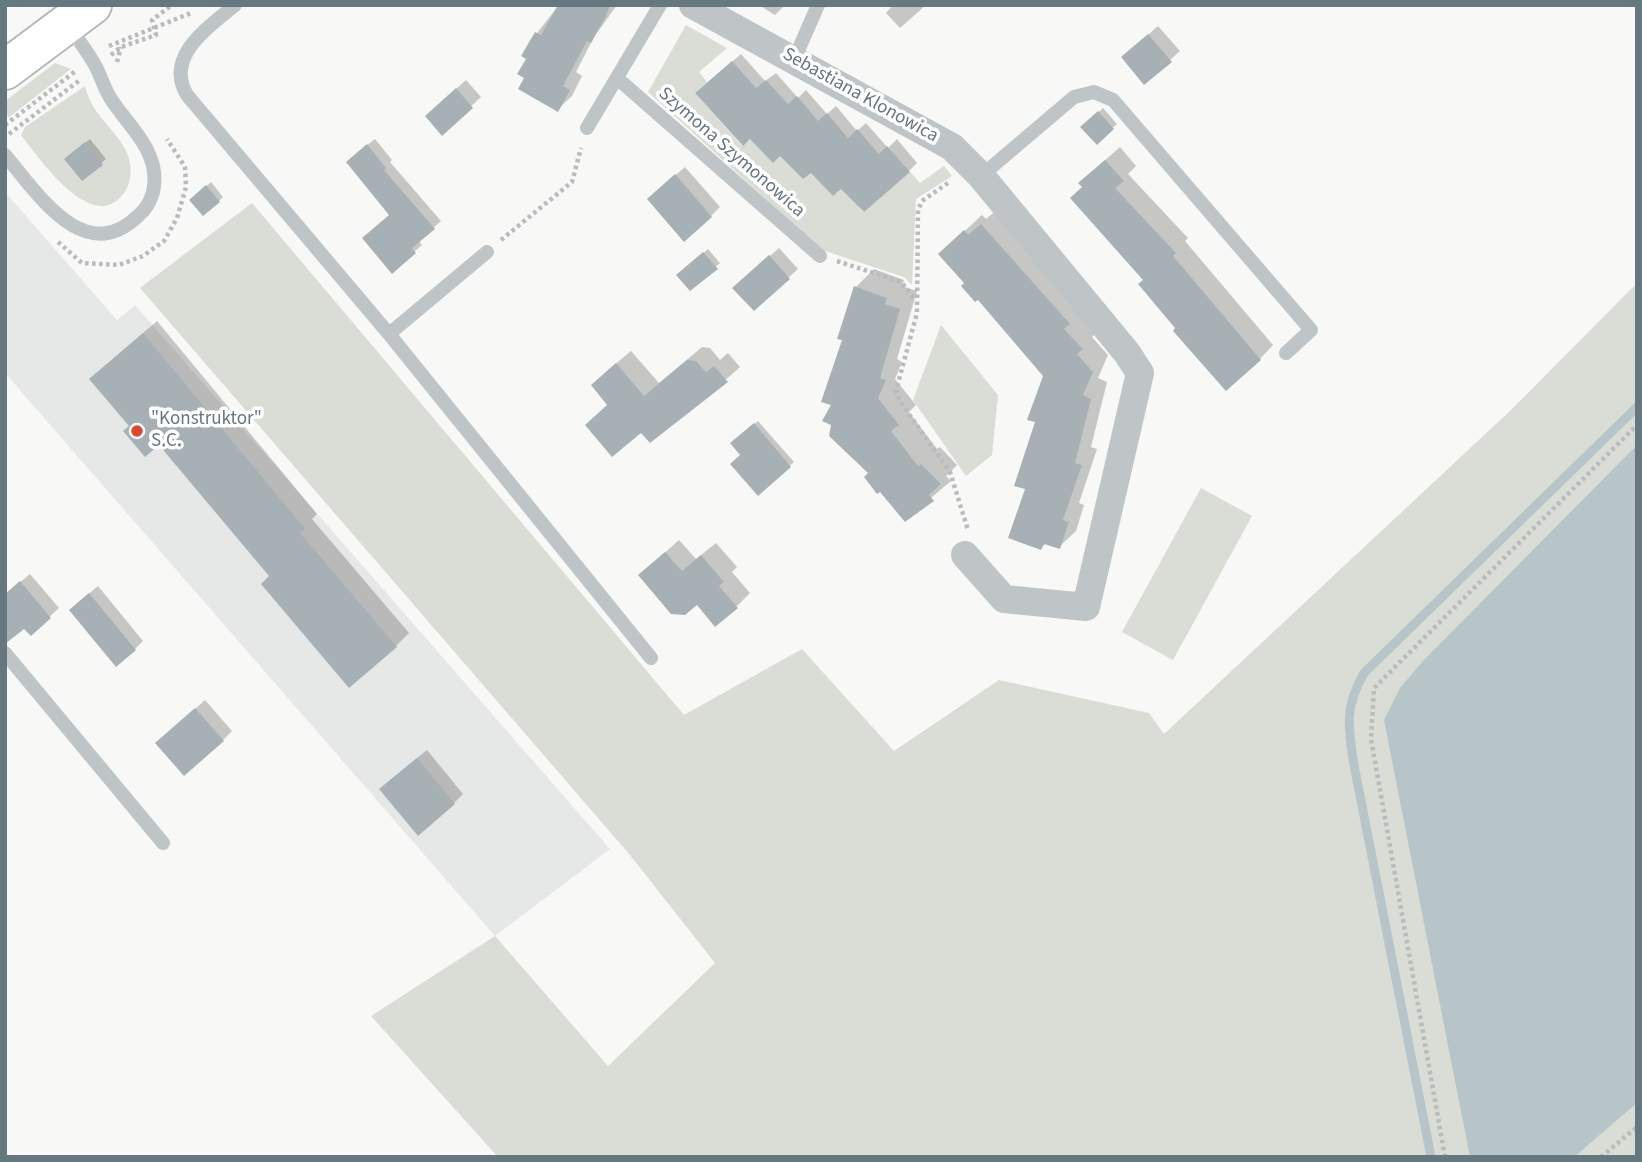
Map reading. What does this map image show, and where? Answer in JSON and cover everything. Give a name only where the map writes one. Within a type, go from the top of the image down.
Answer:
[{"type":"main road","points":[[5,70],[85,10]]},
{"type":"street","name":"Sebastiana Klonowica","points":[[693,5],[938,138],[981,176],[1127,353],[1140,373],[1086,607],[1004,599],[965,555]]},
{"type":"lane","points":[[235,5],[189,48],[179,71],[181,85],[389,334],[652,658]]},
{"type":"lane","points":[[587,128],[660,5]]},
{"type":"lane","points":[[794,60],[818,5]]},
{"type":"lane","points":[[5,155],[53,214],[82,230],[96,233],[122,226],[134,220],[148,205],[155,177],[150,155],[108,95],[96,68],[85,10]]},
{"type":"lane","name":"Szymona Szymonowica","points":[[617,78],[820,256]]},
{"type":"lane","points":[[981,176],[1074,97],[1094,92],[1113,100],[1311,330],[1286,353]]},
{"type":"lane","points":[[389,334],[486,252]]},
{"type":"lane","points":[[5,653],[163,843]]},
{"type":"path","points":[[118,69],[121,47]]},
{"type":"path","points":[[486,252],[572,182],[587,128]]},
{"type":"path","points":[[48,233],[82,263],[119,265],[143,256],[164,241],[177,218],[186,187],[185,167],[165,136]]},
{"type":"path","points":[[951,181],[922,201],[918,209],[917,313],[896,391],[901,403],[950,472],[970,535],[965,555]]},
{"type":"path","points":[[820,256],[901,282],[916,300]]},
{"type":"path","points":[[1445,1157],[1371,739],[1374,688],[1637,425]]},
{"type":"path","points":[[1601,1157],[1637,1127]]},
{"type":"shaded area","points":[[686,25],[727,48],[699,72],[707,82],[695,93],[742,146],[753,137],[773,162],[783,154],[803,179],[813,170],[833,196],[843,187],[863,212],[910,172],[920,183],[944,166],[952,176],[916,199],[912,285],[904,277],[822,250],[648,92]]},
{"type":"shaded area","points":[[55,63],[71,69],[8,118],[5,101]]},
{"type":"shaded area","points":[[85,86],[93,106],[117,136],[129,157],[130,177],[126,190],[113,203],[99,206],[84,201],[69,190],[21,135],[25,127]]},
{"type":"shaded area","points":[[5,192],[117,320],[135,305],[610,849],[495,936],[5,373]]},
{"type":"shaded area","points":[[252,203],[684,715],[802,649],[894,751],[999,680],[1149,713],[1164,734],[1511,410],[1637,283],[1637,1157],[498,1157],[371,1016],[495,936],[608,1066],[715,963],[630,855],[140,288]]},
{"type":"shaded area","points":[[941,325],[998,395],[992,455],[966,476],[913,400]]},
{"type":"shaded area","points":[[1637,445],[1637,1103],[1574,1157],[1470,1157],[1384,720],[1400,688],[1422,662]]},
{"type":"shaded area","points":[[1201,488],[1252,516],[1173,660],[1122,632]]},
{"type":"building","points":[[558,5],[610,5],[591,43],[587,41],[563,86],[570,90],[558,112],[518,89],[524,78],[517,74],[526,59],[521,56],[535,32],[541,35]]},
{"type":"building","points":[[1148,34],[1172,62],[1144,85],[1121,57]]},
{"type":"building","points":[[732,61],[756,88],[766,80],[788,104],[797,96],[818,121],[827,113],[848,138],[857,129],[879,154],[887,146],[910,172],[864,212],[841,189],[833,196],[811,173],[803,179],[780,156],[773,163],[750,139],[743,146],[695,93]]},
{"type":"building","points":[[456,88],[473,108],[442,136],[425,116]]},
{"type":"building","points":[[1098,111],[1114,129],[1097,145],[1080,127]]},
{"type":"building","points":[[85,142],[103,165],[82,181],[64,159]]},
{"type":"building","points":[[367,144],[386,168],[384,170],[435,229],[412,248],[416,253],[392,274],[362,238],[389,215],[346,162]]},
{"type":"building","points":[[1105,160],[1124,181],[1115,188],[1176,253],[1173,256],[1261,360],[1226,391],[1173,331],[1175,328],[1138,284],[1143,280],[1070,198],[1082,187],[1078,183]]},
{"type":"building","points":[[675,174],[712,217],[684,242],[647,199]]},
{"type":"building","points":[[206,185],[220,202],[203,216],[189,200]]},
{"type":"building","points":[[981,224],[1070,324],[1064,329],[1083,349],[1077,354],[1093,372],[1083,395],[1091,399],[1075,463],[1082,465],[1063,520],[1069,522],[1060,549],[1044,544],[1041,550],[1008,538],[1025,489],[1014,486],[1035,422],[1027,420],[1043,376],[978,300],[975,302],[961,286],[964,283],[938,254],[964,230],[968,235]]},
{"type":"building","points":[[703,252],[718,269],[690,291],[676,275]]},
{"type":"building","points":[[769,255],[790,279],[754,311],[732,288]]},
{"type":"building","points":[[854,286],[887,298],[885,304],[900,309],[880,378],[886,380],[878,398],[899,425],[891,431],[918,466],[921,464],[941,484],[929,495],[934,501],[905,522],[864,477],[868,473],[829,436],[831,425],[822,421],[831,405],[821,402],[842,340],[837,339]]},
{"type":"building","points":[[143,333],[305,529],[300,533],[397,647],[349,688],[261,584],[269,576],[159,445],[145,457],[123,431],[129,426],[89,379]]},
{"type":"building","points":[[687,360],[696,361],[706,372],[714,366],[728,382],[650,443],[641,433],[612,457],[585,425],[607,405],[591,385],[616,363],[644,396]]},
{"type":"building","points":[[754,423],[791,467],[758,496],[730,464],[740,455],[730,443]]},
{"type":"building","points":[[665,552],[682,571],[701,555],[724,582],[719,586],[738,608],[715,627],[697,605],[685,615],[671,614],[638,575]]},
{"type":"building","points":[[20,581],[51,618],[31,636],[24,629],[5,644],[5,594]]},
{"type":"building","points":[[89,593],[136,650],[116,667],[69,610]]},
{"type":"building","points":[[195,708],[224,741],[184,776],[155,743]]},
{"type":"building","points":[[417,758],[455,804],[418,836],[379,789]]},
{"type":"waterway","points":[[1431,1157],[1353,760],[1349,725],[1351,706],[1364,673],[1637,407]]},
{"type":"place","name":"\"Konstruktor\" S.C.","points":[[137,431]]}]
